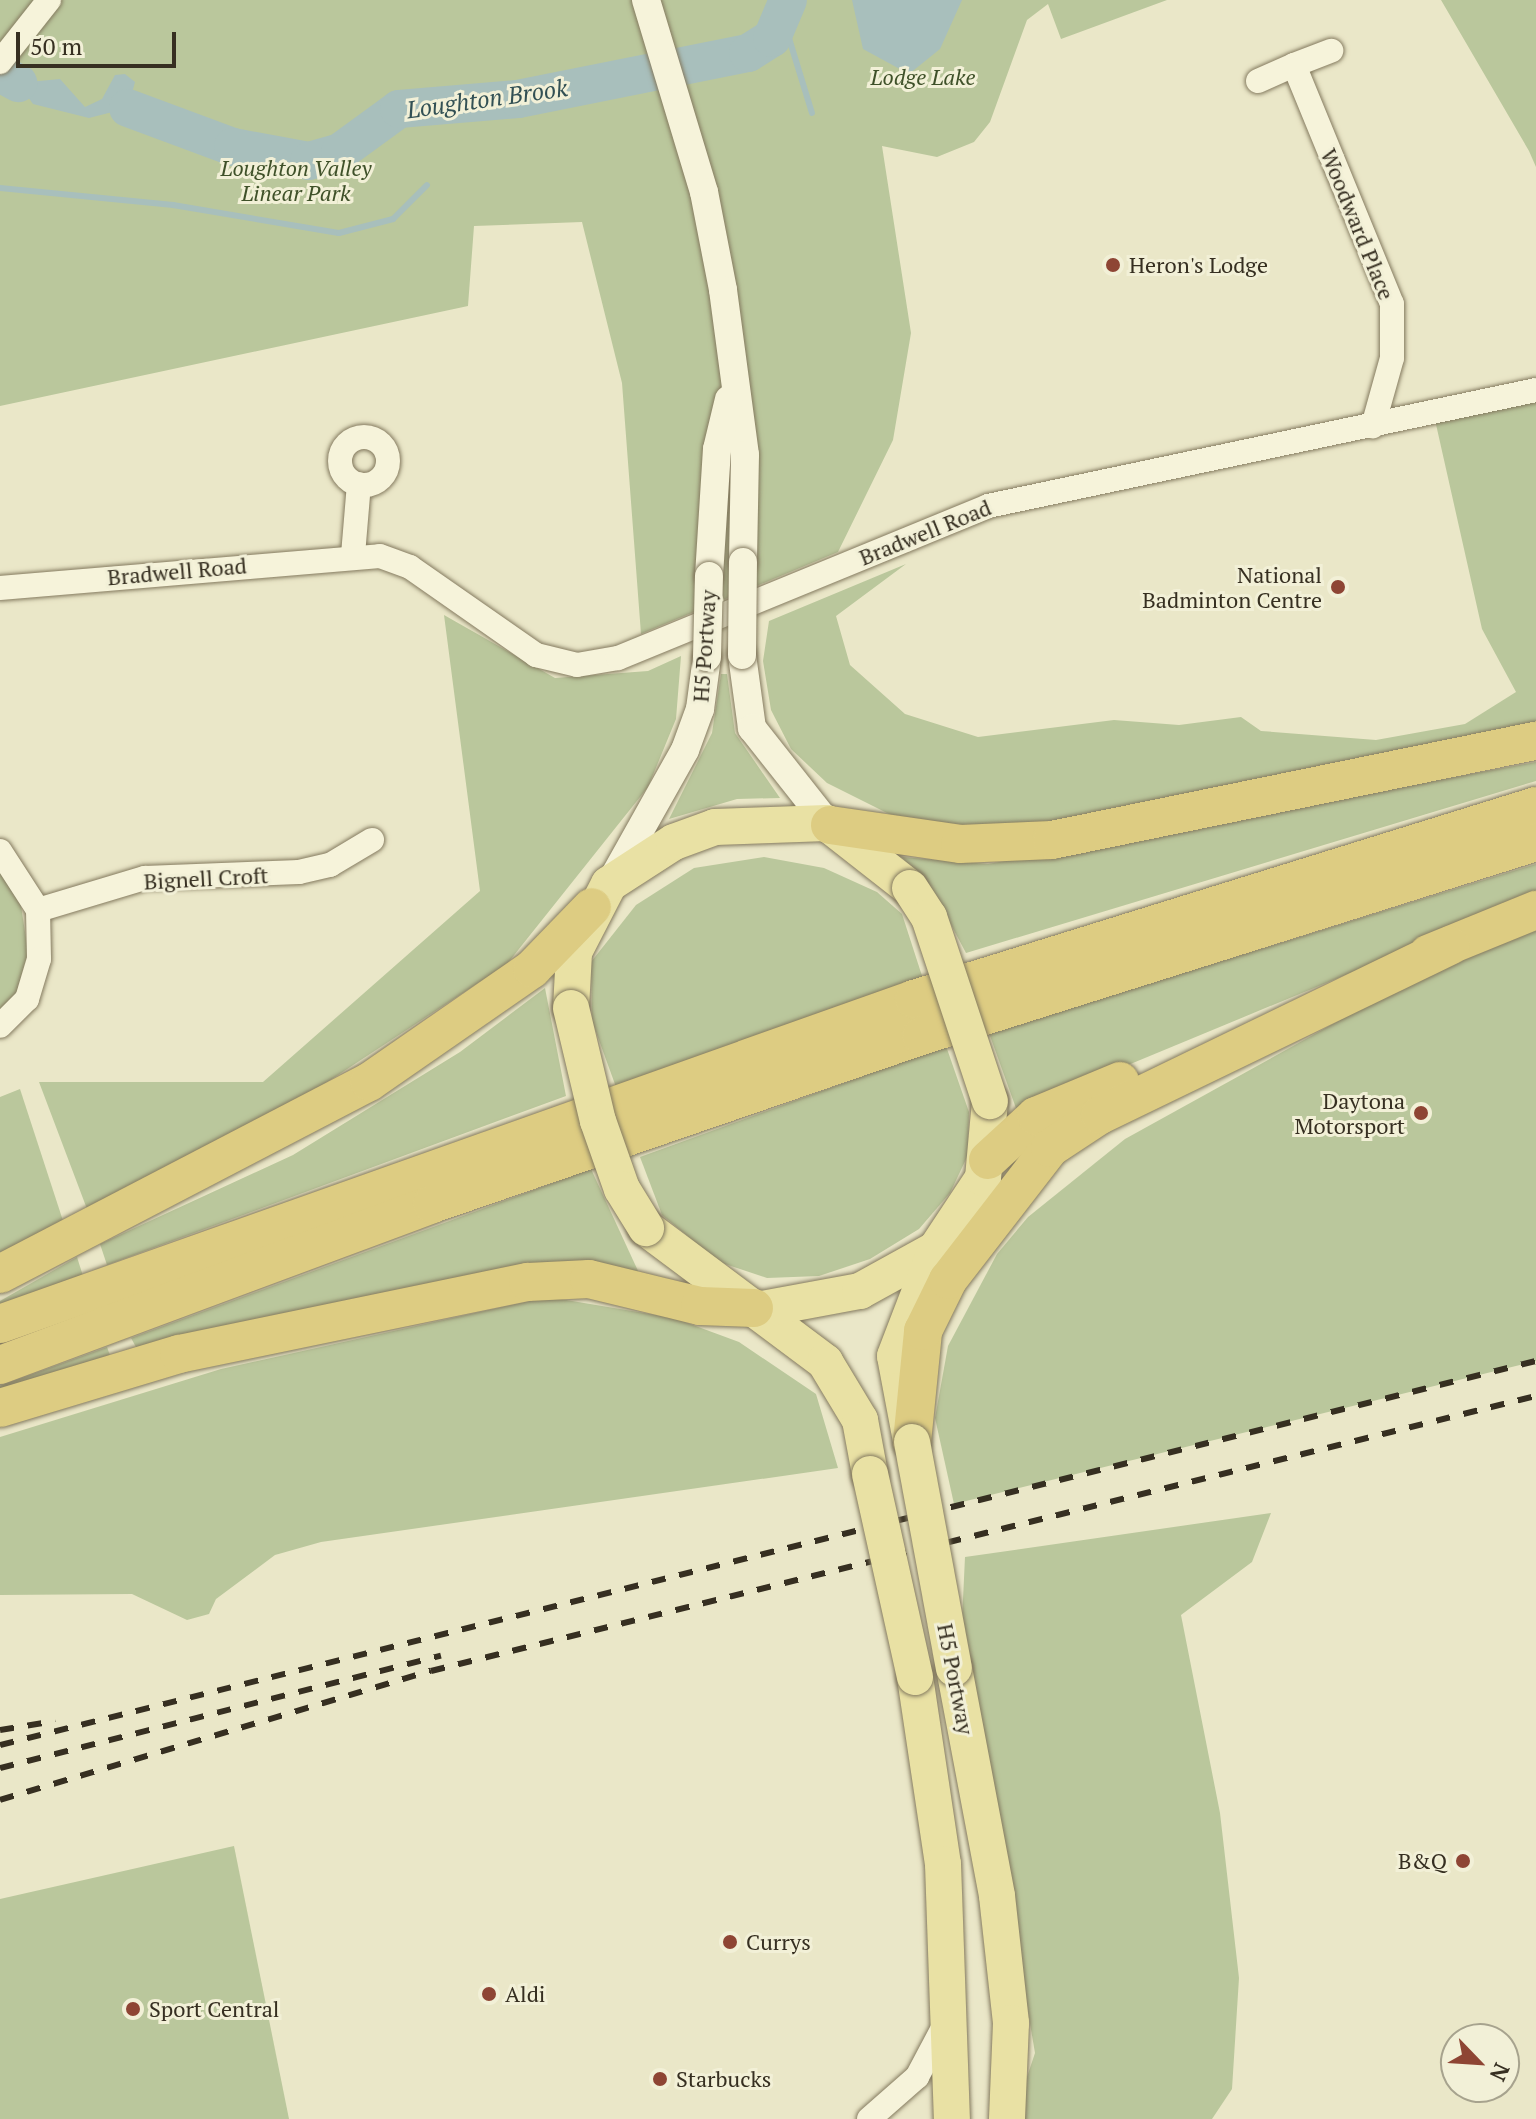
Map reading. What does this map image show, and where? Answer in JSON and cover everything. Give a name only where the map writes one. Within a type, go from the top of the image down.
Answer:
[{"type":"highway","points":[[828,824],[960,844],[1052,840],[1536,741]]},
{"type":"highway","points":[[0,1324],[914,999],[1536,806]]},
{"type":"highway","points":[[0,1365],[432,1204],[892,1046],[1536,842]]},
{"type":"highway","points":[[0,1274],[369,1082],[532,969],[601,896]]},
{"type":"highway","points":[[988,1160],[1036,1116],[1536,910]]},
{"type":"highway","points":[[912,1442],[923,1331],[956,1269],[1050,1148],[1100,1115],[1450,946]]},
{"type":"highway","points":[[0,1408],[179,1354],[528,1282],[589,1279],[700,1306],[756,1309]]},
{"type":"main road","points":[[601,896],[674,842],[715,827],[828,824],[910,888],[929,917],[990,1101],[988,1160],[974,1197],[936,1249],[860,1291],[756,1309]]},
{"type":"main road","name":"H5 Portway","points":[[601,896],[574,952],[571,1008],[608,1148],[646,1228],[807,1344],[844,1386],[870,1474],[915,1677],[937,1802],[953,2006],[952,2119]]},
{"type":"main road","name":"H5 Portway","points":[[936,1249],[895,1356],[997,1896],[1011,2023],[1007,2119]]},
{"type":"street","points":[[0,62],[49,0]]},
{"type":"street","name":"H5 Portway","points":[[647,2],[683,116],[723,290],[732,387],[745,455],[742,655],[752,728],[828,824]]},
{"type":"street","points":[[1258,81],[1331,51]]},
{"type":"street","name":"Woodward Place","points":[[1294,65],[1392,304],[1392,358],[1373,426]]},
{"type":"street","name":"H5 Portway","points":[[601,896],[685,750],[700,709],[707,657],[717,449],[732,387]]},
{"type":"street","name":"Bradwell Road","points":[[0,588],[353,555],[410,567],[493,631],[536,655],[577,665],[618,658],[988,506],[1536,390]]},
{"type":"street","points":[[353,555],[359,484]]},
{"type":"street","name":"Bignell Croft","points":[[38,910],[145,878],[299,872],[330,865],[372,840]]},
{"type":"street","points":[[0,851],[38,910],[39,959],[27,999],[0,1026]]},
{"type":"street","points":[[869,2119],[917,2077],[953,2006]]},
{"type":"green space","name":"Loughton Valley Linear Park","points":[[0,0],[1167,0],[1061,39],[1048,4],[1027,20],[990,122],[974,142],[937,157],[882,146],[911,333],[893,440],[838,552],[641,634],[622,383],[582,222],[474,226],[468,306],[0,406]]},
{"type":"green space","points":[[1441,0],[1536,0],[1536,167],[1529,151]]},
{"type":"green space","points":[[1536,390],[1536,729],[1040,825],[968,831],[891,815],[827,783],[791,749],[771,710],[763,661],[769,621],[906,564],[836,616],[850,665],[905,714],[978,737],[1114,720],[1179,725],[1241,717],[1261,731],[1376,740],[1465,724],[1516,692],[1482,629],[1433,411]]},
{"type":"green space","points":[[444,615],[555,678],[648,671],[681,656],[676,719],[648,787],[507,964],[268,1121],[87,1209],[39,1082],[263,1082],[480,891]]},
{"type":"green space","points":[[721,674],[727,674],[735,733],[780,798],[737,799],[669,819],[712,733]]},
{"type":"green space","points":[[1536,762],[1536,781],[966,953],[940,904],[902,857],[988,864]]},
{"type":"green space","points":[[764,857],[824,868],[877,892],[902,914],[923,979],[616,1087],[592,1021],[591,962],[636,905],[694,868]]},
{"type":"green space","points":[[1536,864],[1536,896],[1017,1111],[989,1033]]},
{"type":"green space","points":[[0,865],[20,899],[28,952],[16,995],[0,1016]]},
{"type":"green space","points":[[1536,926],[1536,1361],[954,1504],[935,1418],[948,1346],[997,1254],[1028,1217],[1125,1139],[1425,973]]},
{"type":"green space","points":[[545,988],[566,1096],[107,1265],[100,1244],[293,1155],[460,1052]]},
{"type":"green space","points":[[946,1046],[969,1112],[968,1155],[950,1193],[919,1229],[870,1259],[819,1276],[767,1278],[719,1262],[662,1215],[640,1157]]},
{"type":"green space","points":[[20,1089],[66,1230],[0,1265],[0,1097]]},
{"type":"green space","points":[[591,1169],[639,1273],[141,1356],[131,1338]]},
{"type":"green space","points":[[77,1257],[83,1276],[0,1309],[0,1301]]},
{"type":"green space","points":[[548,1297],[674,1318],[739,1342],[816,1394],[838,1468],[321,1542],[275,1555],[216,1599],[209,1614],[187,1620],[132,1594],[0,1595],[0,1437],[221,1369]]},
{"type":"green space","points":[[107,1347],[113,1364],[0,1399],[0,1386]]},
{"type":"green space","points":[[1271,1513],[1252,1562],[1181,1615],[1220,1813],[1239,1978],[1232,2089],[1212,2119],[1013,2119],[1035,2053],[962,1621],[965,1557]]},
{"type":"green space","name":"Sport Central","points":[[234,1846],[289,2119],[0,2119],[0,1899]]},
{"type":"water","name":"Lodge Lake","points":[[852,0],[962,0],[940,49],[909,74],[863,49]]},
{"type":"water","points":[[125,74],[135,82],[128,108],[89,118],[33,104],[18,83],[60,79],[85,107],[102,99],[115,75]]},
{"type":"waterway","name":"Loughton Brook","points":[[128,108],[233,147],[309,161],[340,152],[399,109],[518,99],[748,53],[772,38],[788,0]]},
{"type":"waterway","points":[[784,22],[812,113]]},
{"type":"waterway","name":"Loughton Brook","points":[[0,73],[18,83]]},
{"type":"waterway","points":[[0,188],[173,205],[339,233],[393,219],[427,185]]},
{"type":"railway","points":[[0,1745],[1536,1361]]},
{"type":"railway","points":[[0,1800],[431,1671],[1536,1396]]},
{"type":"railway","points":[[0,1768],[441,1656]]},
{"type":"railway","points":[[0,1730],[55,1721]]},
{"type":"place","name":"Heron's Lodge","points":[[1113,265]]},
{"type":"place","name":"National Badminton Centre","points":[[1338,587]]},
{"type":"place","name":"Daytona Motorsport","points":[[1421,1113]]},
{"type":"place","name":"B&Q","points":[[1463,1861]]},
{"type":"place","name":"Currys","points":[[730,1942]]},
{"type":"place","name":"Aldi","points":[[489,1994]]},
{"type":"place","name":"Sport Central","points":[[133,2009]]},
{"type":"place","name":"Starbucks","points":[[660,2079]]}]
